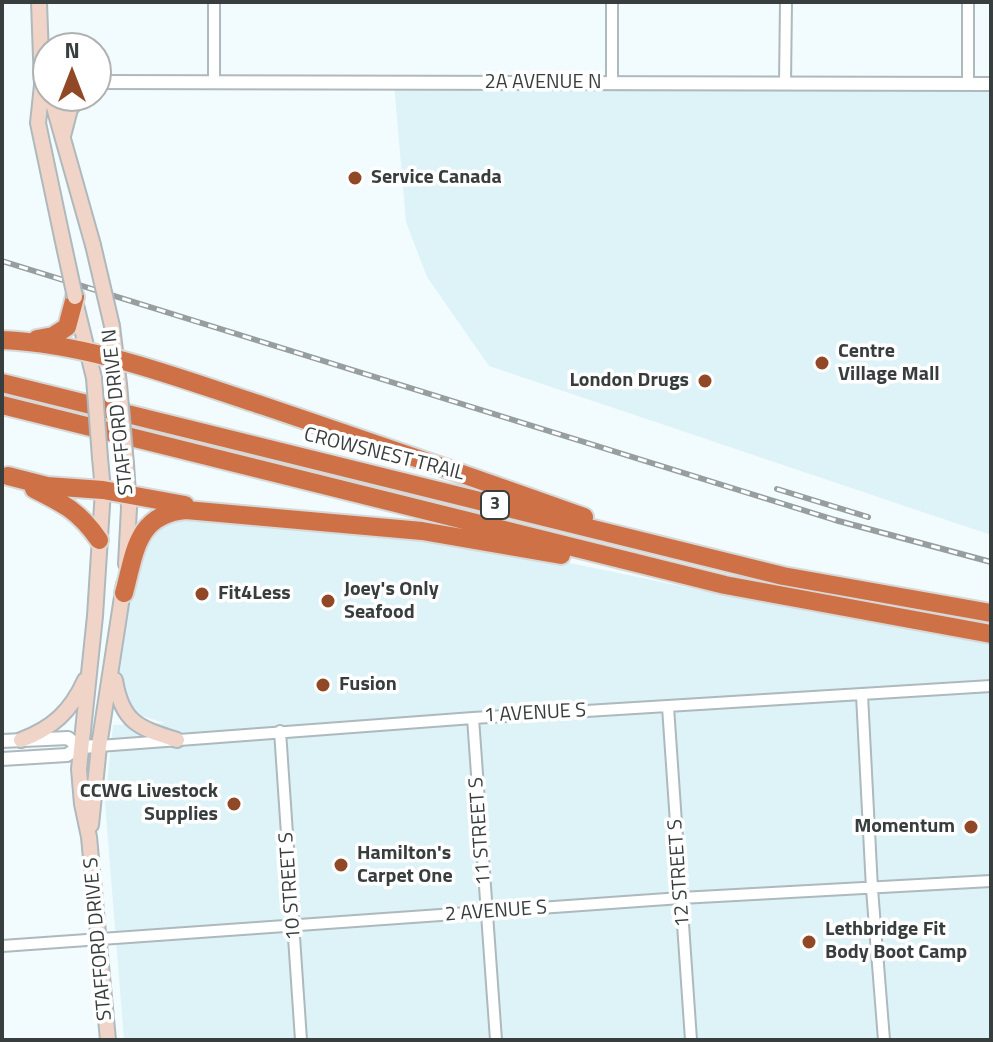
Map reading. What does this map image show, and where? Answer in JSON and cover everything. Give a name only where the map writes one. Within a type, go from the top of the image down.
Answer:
[{"type":"highway","points":[[22,341],[53,336],[67,327],[75,309]]},
{"type":"highway","points":[[2,340],[86,351],[116,359],[422,460],[684,552]]},
{"type":"highway","name":"CROWSNEST TRAIL","points":[[2,383],[783,576],[991,613]]},
{"type":"highway","name":"3","points":[[2,405],[725,585],[991,634]]},
{"type":"highway","points":[[5,475],[47,486],[128,493],[231,513]]},
{"type":"highway","points":[[5,475],[71,507],[84,518],[99,540]]},
{"type":"highway","points":[[124,593],[138,542],[148,525],[171,511],[186,510],[422,531],[725,585]]},
{"type":"main road","name":"STAFFORD DRIVE N","points":[[39,2],[41,32]]},
{"type":"main road","name":"STAFFORD DRIVE N","points":[[40,112],[38,123],[75,309],[94,378],[103,490],[90,668],[79,747]]},
{"type":"main road","name":"STAFFORD DRIVE N","points":[[55,112],[112,326],[128,493],[124,593],[99,746]]},
{"type":"main road","points":[[63,140],[69,112]]},
{"type":"main road","points":[[112,667],[123,712],[146,731],[177,740]]},
{"type":"main road","points":[[21,740],[60,719],[72,705],[90,668]]},
{"type":"main road","name":"STAFFORD DRIVE S","points":[[89,837],[99,746]]},
{"type":"main road","name":"STAFFORD DRIVE S","points":[[79,747],[82,804],[89,837],[108,1040]]},
{"type":"street","points":[[214,2],[214,82]]},
{"type":"street","points":[[612,2],[612,83]]},
{"type":"street","points":[[785,84],[786,2]]},
{"type":"street","points":[[968,2],[968,83]]},
{"type":"street","name":"2A AVENUE N","points":[[112,83],[991,84]]},
{"type":"street","name":"1 AVENUE S","points":[[2,759],[67,755],[79,747],[280,731],[991,686]]},
{"type":"street","points":[[862,695],[884,1040]]},
{"type":"street","name":"12 STREET S","points":[[668,707],[691,1040]]},
{"type":"street","name":"11 STREET S","points":[[473,718],[496,1040]]},
{"type":"street","name":"10 STREET S","points":[[280,731],[301,1040]]},
{"type":"street","name":"1 AVENUE S","points":[[2,741],[68,738],[79,747]]},
{"type":"street","name":"2 AVENUE S","points":[[2,946],[681,898],[991,881]]},
{"type":"shaded area","points":[[394,83],[991,84],[991,535],[489,366],[427,277],[406,222]]},
{"type":"shaded area","points":[[169,514],[488,546],[695,589],[991,641],[991,1040],[124,1040],[105,803],[113,725],[165,723],[133,713],[127,706],[118,677],[129,598],[140,551]]},
{"type":"railway","points":[[2,261],[835,520],[991,562]]},
{"type":"railway","points":[[777,489],[868,517]]},
{"type":"place","name":"Service Canada","points":[[355,178]]},
{"type":"place","name":"Centre Village Mall","points":[[822,363]]},
{"type":"place","name":"London Drugs","points":[[705,381]]},
{"type":"place","name":"Fit4Less","points":[[202,594]]},
{"type":"place","name":"Joey's Only Seafood","points":[[328,601]]},
{"type":"place","name":"Fusion","points":[[323,685]]},
{"type":"place","name":"CCWG Livestock Supplies","points":[[234,804]]},
{"type":"place","name":"Momentum","points":[[971,827]]},
{"type":"place","name":"Hamilton's Carpet One","points":[[341,865]]},
{"type":"place","name":"Lethbridge Fit Body Boot Camp","points":[[809,942]]}]
